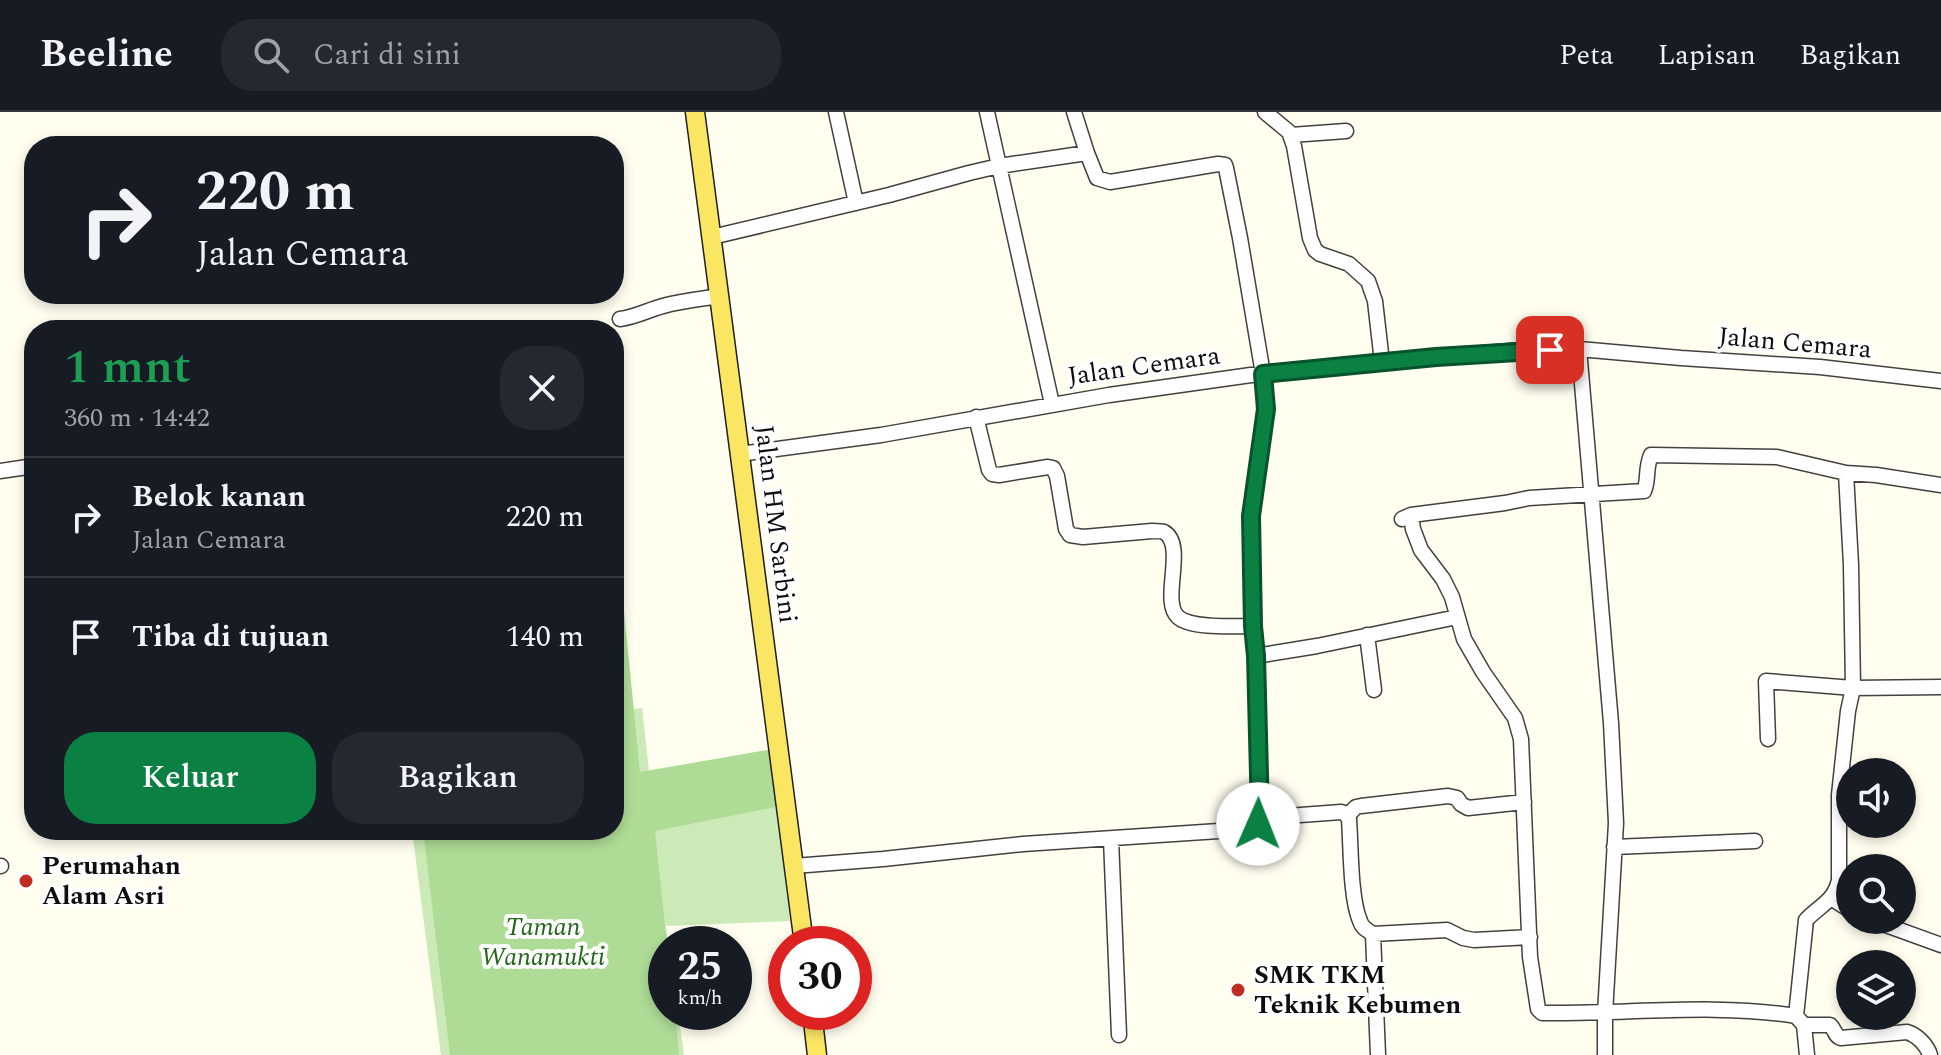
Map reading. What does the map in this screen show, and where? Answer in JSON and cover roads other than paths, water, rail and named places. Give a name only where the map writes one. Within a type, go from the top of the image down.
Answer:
[{"type":"main road","name":"Jalan HM Sarbini","points":[[695,112],[802,926]]},
{"type":"main road","points":[[814,1030],[817,1055]]},
{"type":"street","points":[[836,112],[856,203]]},
{"type":"street","points":[[987,112],[1052,404]]},
{"type":"street","points":[[794,866],[1023,844],[1249,829],[1256,827],[1260,818],[1251,516],[1266,409],[1263,374],[1225,165],[1110,182],[1097,178],[1074,112]]},
{"type":"street","points":[[1265,112],[1291,135],[1315,250],[1349,264],[1368,281],[1375,301],[1382,362]]},
{"type":"street","points":[[1291,135],[1346,131]]},
{"type":"street","points":[[712,237],[999,166],[1087,153]]},
{"type":"street","points":[[620,319],[645,314],[666,305],[720,296]]},
{"type":"street","points":[[1579,349],[1611,723],[1616,823],[1605,1055]]},
{"type":"street","name":"Jalan Cemara","points":[[740,454],[881,435],[1052,404],[1263,374],[1522,350],[1579,349],[1820,367],[1941,381]]},
{"type":"street","points":[[976,417],[992,474],[1053,468],[1066,529],[1070,535],[1083,537],[1152,531],[1167,534],[1172,542],[1174,560],[1172,603],[1179,618],[1206,625],[1253,626]]},
{"type":"street","points":[[1930,1055],[1924,1044],[1907,1032],[1841,1038],[1830,1025],[1760,1010],[1605,1014],[1542,1013],[1538,1009],[1530,957],[1521,739],[1515,718],[1464,639],[1452,597],[1421,550],[1407,517],[1529,498],[1644,491],[1651,455],[1777,457],[1846,473],[1941,485]]},
{"type":"street","points":[[0,471],[24,467]]},
{"type":"street","points":[[1807,1055],[1800,1020],[1806,920],[1831,898],[1839,880],[1839,795],[1853,688],[1846,473]]},
{"type":"street","points":[[1256,656],[1457,617]]},
{"type":"street","points":[[1367,635],[1374,690]]},
{"type":"street","points":[[1768,739],[1766,681],[1853,688],[1941,687]]},
{"type":"street","points":[[1347,816],[1361,806],[1448,796],[1457,798],[1468,808],[1524,802]]},
{"type":"street","points":[[1260,818],[1341,812],[1347,816],[1358,913],[1365,929],[1373,934],[1441,930],[1474,940],[1530,937]]},
{"type":"street","points":[[1111,839],[1119,1035]]},
{"type":"street","points":[[1614,847],[1755,841]]},
{"type":"street","points":[[1831,898],[1836,901]]},
{"type":"street","points":[[1373,934],[1378,1055]]},
{"type":"street","points":[[1911,934],[1941,945]]},
{"type":"place","name":"Perumahan Alam Asri","points":[[26,881]]},
{"type":"place","name":"SMK TKM Teknik Kebumen","points":[[1238,990]]},
{"type":"park label","name":"Taman Wanamukti","points":[[543,942]]}]
